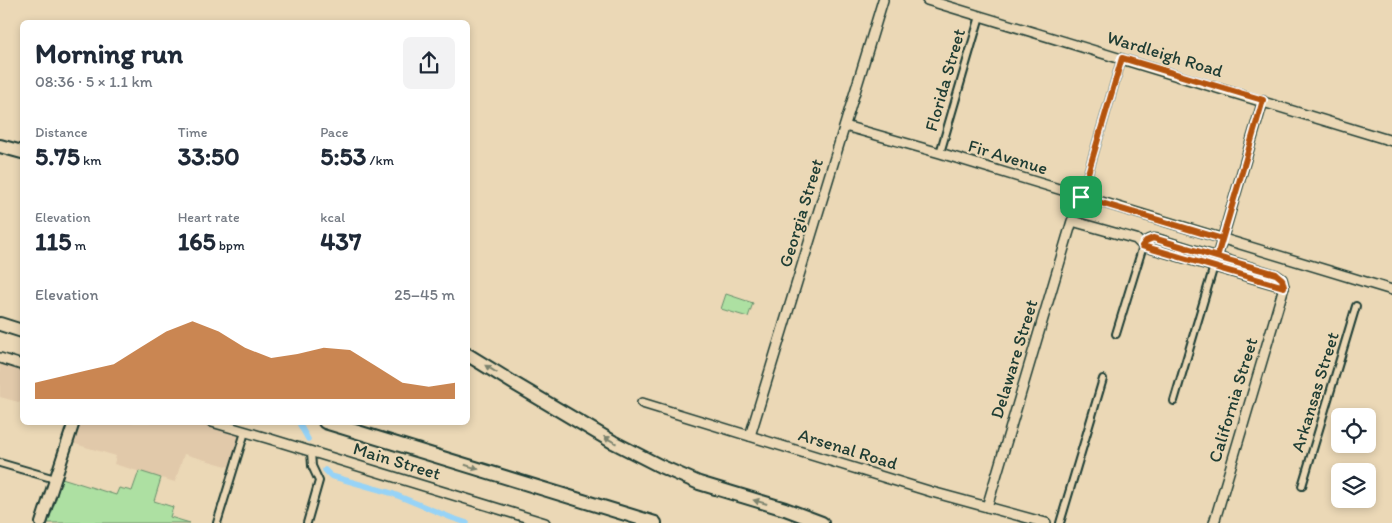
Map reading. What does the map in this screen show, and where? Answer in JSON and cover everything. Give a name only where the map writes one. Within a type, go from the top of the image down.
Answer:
[{"type":"highway","points":[[0,146],[20,151]]},
{"type":"highway","points":[[0,324],[20,330]]},
{"type":"highway","points":[[470,355],[605,437],[660,466],[699,483],[785,509],[822,523]]},
{"type":"highway","points":[[335,425],[655,523]]},
{"type":"main road","points":[[41,523],[73,425]]},
{"type":"street","name":"Georgia Street","points":[[750,436],[883,0]]},
{"type":"street","name":"Wardleigh Road","points":[[928,0],[1263,100],[1392,141]]},
{"type":"street","name":"Florida Street","points":[[940,153],[980,16]]},
{"type":"street","points":[[1081,197],[1122,58]]},
{"type":"street","points":[[1217,257],[1263,100]]},
{"type":"street","name":"Fir Avenue","points":[[844,126],[940,153],[1392,290]]},
{"type":"street","name":"Delaware Street","points":[[987,506],[1072,221],[1136,239],[1142,246]]},
{"type":"street","points":[[1116,334],[1142,246],[1146,241],[1153,238],[1276,274],[1282,279],[1284,287]]},
{"type":"street","points":[[1142,246],[1284,287]]},
{"type":"street","points":[[1174,401],[1214,266]]},
{"type":"street","name":"California Street","points":[[1214,523],[1284,287]]},
{"type":"street","name":"Arkansas Street","points":[[1302,486],[1356,306]]},
{"type":"street","points":[[0,358],[20,364]]},
{"type":"street","points":[[1060,523],[1103,380]]},
{"type":"street","name":"Arsenal Road","points":[[642,403],[932,492],[1046,523]]},
{"type":"street","name":"Main Street","points":[[222,425],[545,523]]},
{"type":"street","points":[[218,523],[245,432]]},
{"type":"street","points":[[307,523],[319,481],[312,466],[311,452]]},
{"type":"street","points":[[0,463],[55,479]]},
{"type":"shaded area","points":[[0,362],[20,368],[20,402],[0,397]]},
{"type":"shaded area","points":[[77,425],[211,425],[240,433],[230,467],[184,454],[175,482],[114,464],[116,456],[72,443]]},
{"type":"green space","points":[[726,294],[753,303],[748,317],[721,309]]},
{"type":"green space","points":[[139,471],[161,478],[154,501],[173,507],[170,517],[190,523],[48,523],[62,478],[116,495],[119,488],[132,491]]},
{"type":"waterway","points":[[300,425],[308,439]]},
{"type":"waterway","points":[[325,470],[331,476],[391,493],[467,523]]},
{"type":"route","points":[[1081,197],[1122,58],[1263,100],[1217,257],[1276,274],[1282,279],[1284,287],[1142,246],[1149,238],[1153,238],[1217,257],[1222,239],[1081,197]]}]
